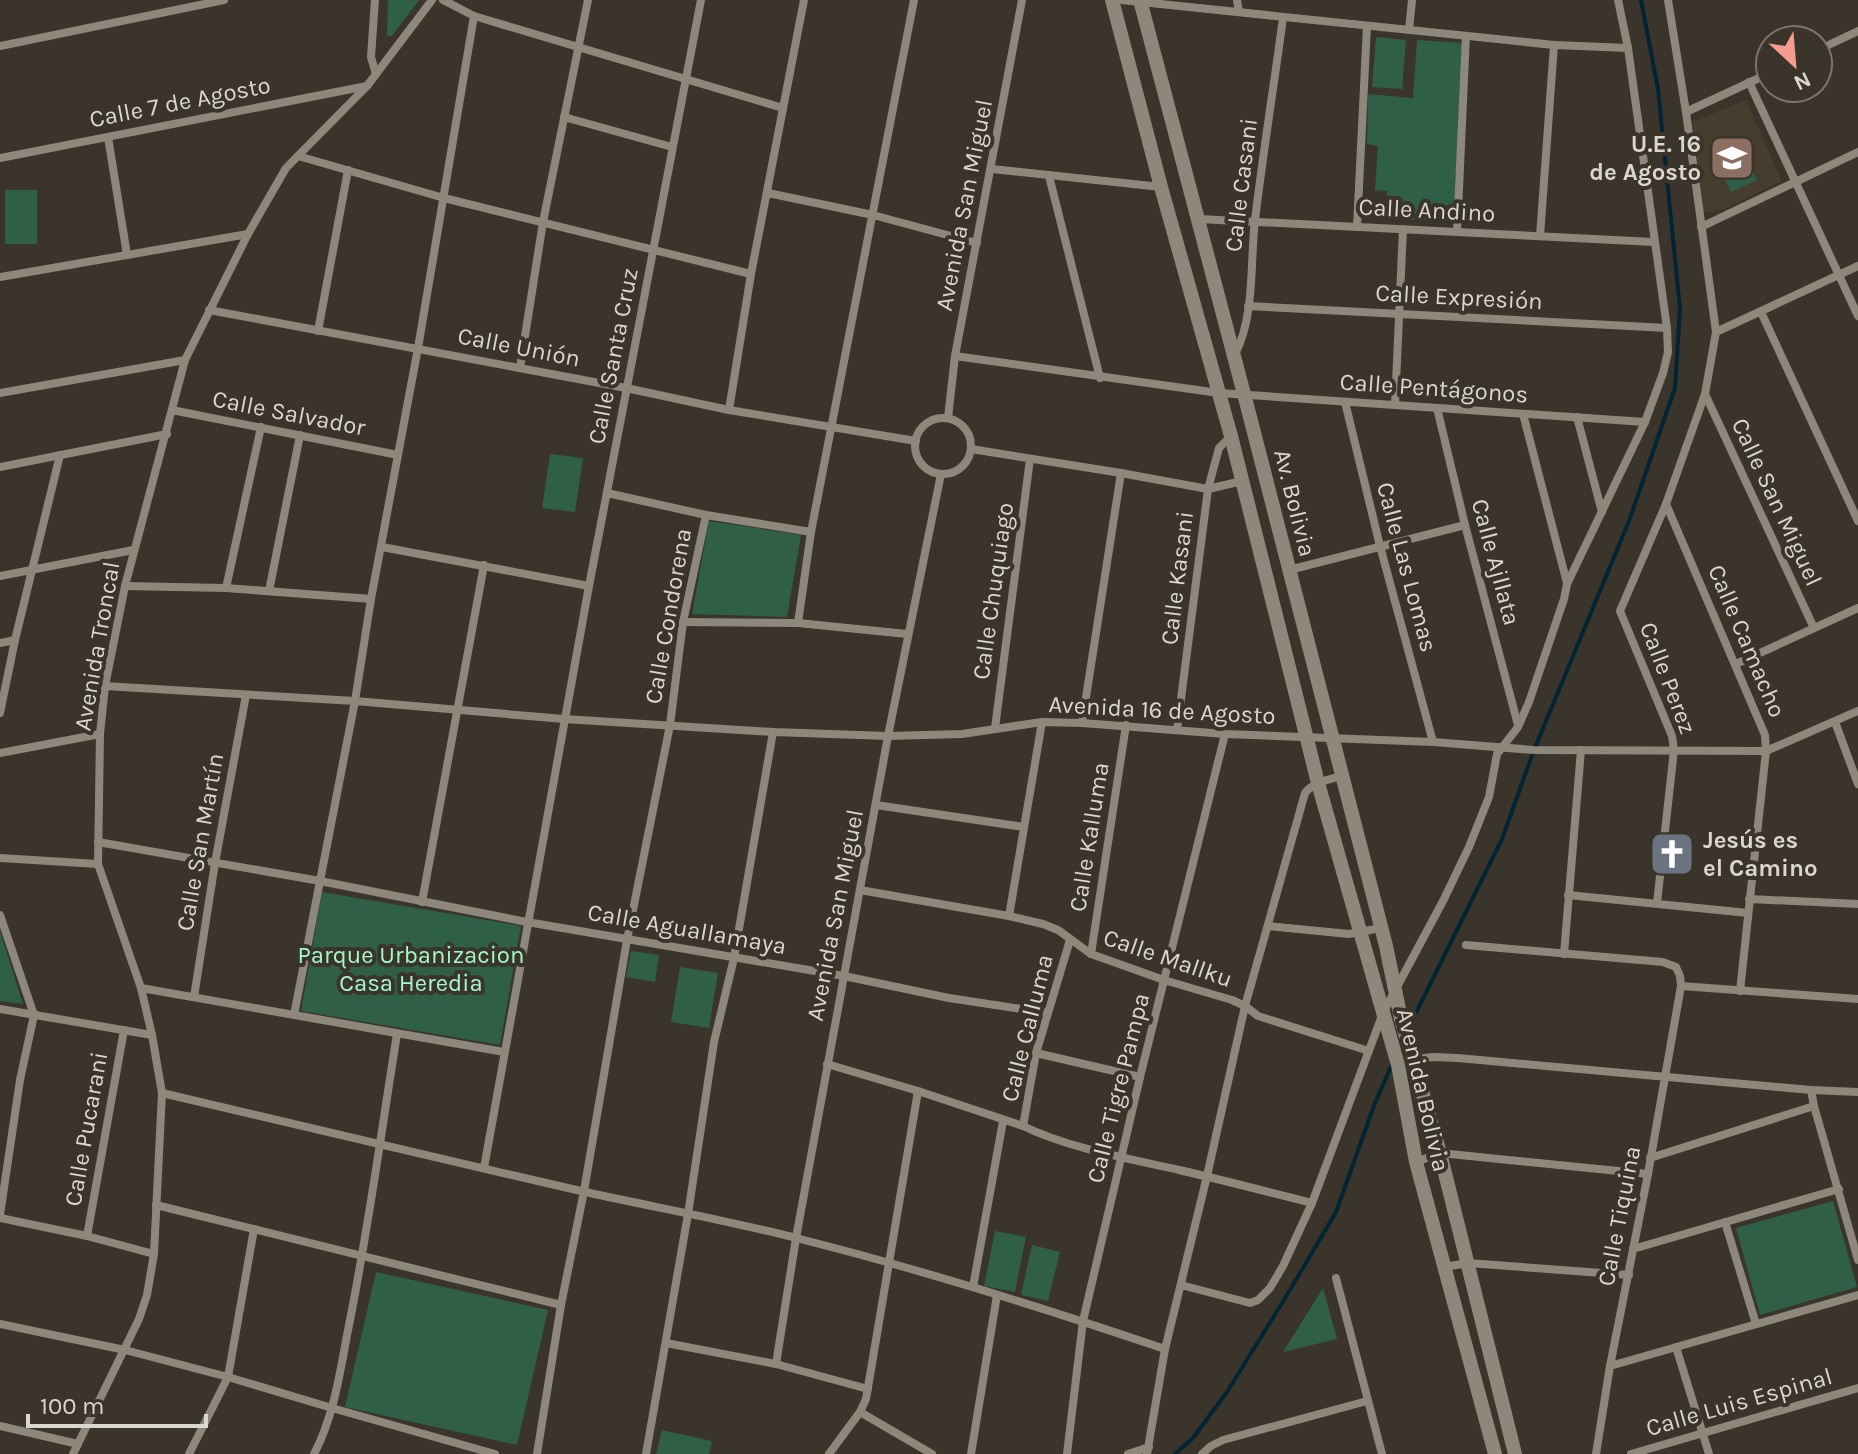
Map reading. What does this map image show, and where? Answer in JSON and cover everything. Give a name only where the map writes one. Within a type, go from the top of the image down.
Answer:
[{"type":"street","points":[[170,0],[172,10]]},
{"type":"street","points":[[0,46],[224,0]]},
{"type":"street","points":[[375,0],[371,57],[376,74]]},
{"type":"street","name":"Avenida Troncal","points":[[73,1454],[139,1319],[154,1254],[162,1093],[141,988],[98,864],[100,734],[105,686],[133,550],[185,360],[248,234],[286,168],[367,86],[432,0]]},
{"type":"street","points":[[443,0],[474,16],[783,108]]},
{"type":"street","points":[[520,368],[543,222],[588,0]]},
{"type":"street","name":"Calle Santa Cruz","points":[[484,1168],[564,719],[701,0]]},
{"type":"street","points":[[729,410],[751,274],[804,0]]},
{"type":"street","points":[[798,623],[811,532],[914,0]]},
{"type":"street","name":"Avenida San Miguel","points":[[948,418],[955,356],[1022,0]]},
{"type":"street","name":"Av. Bolivia","points":[[1112,0],[1231,436],[1307,737]]},
{"type":"street","points":[[1122,0],[1554,45],[1628,48]]},
{"type":"street","points":[[1237,0],[1239,12]]},
{"type":"street","points":[[1409,30],[1412,0]]},
{"type":"street","points":[[1181,1285],[1250,1303],[1270,1288],[1283,1266],[1312,1203],[1383,1013],[1469,847],[1489,797],[1495,759],[1518,727],[1529,702],[1567,584],[1645,422],[1663,373],[1668,352],[1667,328],[1628,48],[1618,0]]},
{"type":"street","points":[[1666,504],[1705,394],[1716,332],[1668,0]]},
{"type":"street","name":"Av. Bolivia","points":[[1140,1],[1245,395],[1381,928],[1407,1057]]},
{"type":"street","points":[[294,1015],[355,701],[474,16]]},
{"type":"street","name":"Calle Casani","points":[[1234,354],[1241,341],[1248,306],[1255,222],[1283,18]]},
{"type":"street","points":[[1357,227],[1367,26]]},
{"type":"street","points":[[1834,42],[1858,31]]},
{"type":"street","points":[[1457,232],[1466,36]]},
{"type":"street","points":[[1540,236],[1554,45]]},
{"type":"street","points":[[1686,112],[1754,80]]},
{"type":"street","points":[[1749,82],[1858,316]]},
{"type":"street","name":"Calle 7 de Agosto","points":[[0,158],[367,86]]},
{"type":"street","points":[[564,117],[672,147]]},
{"type":"street","points":[[108,137],[127,255]]},
{"type":"street","points":[[1701,227],[1858,152]]},
{"type":"street","points":[[298,156],[444,198],[751,274]]},
{"type":"street","points":[[992,169],[1161,187]]},
{"type":"street","points":[[318,331],[348,170]]},
{"type":"street","points":[[1049,176],[1100,378]]},
{"type":"street","points":[[768,193],[873,215],[977,243]]},
{"type":"street","name":"Calle Andino","points":[[1199,219],[1654,242]]},
{"type":"street","points":[[1395,405],[1403,229]]},
{"type":"street","points":[[0,277],[248,234]]},
{"type":"street","points":[[1716,332],[1858,266]]},
{"type":"street","name":"Calle Expresión","points":[[1248,306],[1667,328]]},
{"type":"street","name":"Calle Unión","points":[[209,310],[729,410],[916,441]]},
{"type":"street","points":[[1761,312],[1858,521]]},
{"type":"street","name":"Calle Pentágonos","points":[[955,356],[1219,393],[1645,422]]},
{"type":"street","points":[[0,393],[185,360]]},
{"type":"street","name":"Calle San Miguel","points":[[1705,394],[1814,628]]},
{"type":"street","name":"Calle Las Lomas","points":[[1345,402],[1433,742]]},
{"type":"street","name":"Calle Ajllata","points":[[1437,408],[1518,727]]},
{"type":"street","name":"Calle Salvador","points":[[172,410],[398,455]]},
{"type":"street","points":[[1523,414],[1567,584]]},
{"type":"street","points":[[1577,417],[1602,513]]},
{"type":"street","points":[[939,418],[948,418],[963,425],[971,441],[971,449],[964,465],[941,474],[924,466],[918,459],[916,441],[923,426],[939,418]]},
{"type":"street","points":[[226,588],[261,427]]},
{"type":"street","points":[[0,467],[167,434]]},
{"type":"street","points":[[269,591],[300,435]]},
{"type":"street","name":"Calle Kasani","points":[[1177,730],[1208,489],[1219,448],[1231,436]]},
{"type":"street","points":[[971,449],[1208,489],[1242,481]]},
{"type":"street","points":[[0,713],[60,455]]},
{"type":"street","name":"Calle Chuquiago","points":[[995,728],[1030,459]]},
{"type":"street","points":[[1082,723],[1121,473]]},
{"type":"street","name":"Avenida San Miguel","points":[[776,1364],[827,1064],[907,634],[941,474]]},
{"type":"street","points":[[607,493],[706,515],[811,532]]},
{"type":"street","name":"Calle Perez","points":[[1657,903],[1674,750],[1672,736],[1620,611],[1666,504]]},
{"type":"street","name":"Calle Camacho","points":[[1666,504],[1765,735],[1766,751],[1740,991]]},
{"type":"street","name":"Calle Condorena","points":[[537,1454],[627,940],[670,725],[683,622],[706,515]]},
{"type":"street","points":[[1289,570],[1465,525]]},
{"type":"street","points":[[382,547],[589,586]]},
{"type":"street","points":[[0,576],[133,550]]},
{"type":"street","points":[[422,902],[484,565]]},
{"type":"street","points":[[125,586],[226,588],[371,599]]},
{"type":"street","points":[[1736,664],[1858,608]]},
{"type":"street","points":[[683,622],[798,623],[907,634]]},
{"type":"street","points":[[0,643],[15,640]]},
{"type":"street","name":"Avenida 16 de Agosto","points":[[105,686],[773,732],[888,736],[962,734],[1042,722],[1126,725],[1225,734],[1581,750],[1766,751],[1858,711]]},
{"type":"street","name":"Calle San Martín","points":[[194,997],[246,695]]},
{"type":"street","points":[[1009,916],[1042,722]]},
{"type":"street","points":[[1835,722],[1858,784]]},
{"type":"street","name":"Calle Kalluma","points":[[1091,954],[1126,725]]},
{"type":"street","points":[[646,1454],[714,1042],[734,958],[773,732]]},
{"type":"street","points":[[0,753],[100,734]]},
{"type":"street","name":"Calle Tigre Pampa","points":[[1067,1454],[1083,1321],[1225,734]]},
{"type":"street","name":"Avenida Bolivia","points":[[1307,737],[1391,1040],[1407,1057],[1440,1153],[1515,1454]]},
{"type":"street","points":[[1564,954],[1581,750]]},
{"type":"street","points":[[1128,1454],[1148,1450],[1165,1349],[1245,1006],[1305,793],[1309,787],[1341,776]]},
{"type":"street","points":[[876,805],[1024,827]]},
{"type":"street","name":"Calle Aguallamaya","points":[[98,842],[627,940],[844,976],[949,998],[1048,1013]]},
{"type":"street","points":[[0,858],[98,864]]},
{"type":"street","name":"Calle Mallku","points":[[860,890],[1043,924],[1058,930],[1091,954],[1232,1000],[1258,1016],[1369,1051]]},
{"type":"street","points":[[1568,895],[1748,913]]},
{"type":"street","points":[[1749,899],[1858,904]]},
{"type":"street","points":[[0,915],[34,1015],[20,1080],[0,1216],[154,1254]]},
{"type":"street","points":[[1268,926],[1337,934],[1381,928]]},
{"type":"street","name":"Calle Calluma","points":[[1023,1126],[1036,1053],[1070,940]]},
{"type":"street","points":[[1466,945],[1671,964],[1679,970],[1681,986],[1858,999]]},
{"type":"street","name":"Calle Tiquina","points":[[1596,1454],[1681,986]]},
{"type":"street","points":[[141,988],[504,1052]]},
{"type":"street","points":[[0,1009],[152,1035]]},
{"type":"street","name":"Calle Pucarani","points":[[87,1236],[124,1030]]},
{"type":"street","points":[[314,1454],[332,1408],[363,1256],[397,1034]]},
{"type":"street","points":[[1036,1053],[1140,1077]]},
{"type":"street","points":[[1407,1057],[1458,1058],[1858,1092]]},
{"type":"street","name":"Avenida Bolivia","points":[[1407,1057],[1416,1162],[1495,1454]]},
{"type":"street","points":[[827,1064],[918,1091],[1039,1134],[1312,1203]]},
{"type":"street","points":[[1811,1090],[1858,1260]]},
{"type":"street","points":[[829,1454],[866,1399],[918,1091]]},
{"type":"street","points":[[162,1093],[796,1238],[973,1287],[1165,1349]]},
{"type":"street","points":[[1650,1158],[1814,1106]]},
{"type":"street","points":[[973,1287],[1003,1121]]},
{"type":"street","points":[[1416,1162],[1440,1153],[1648,1174]]},
{"type":"street","points":[[1633,1249],[1839,1189]]},
{"type":"street","points":[[156,1205],[561,1305]]},
{"type":"street","points":[[1725,1222],[1756,1324]]},
{"type":"street","points":[[189,1454],[228,1377],[254,1229]]},
{"type":"street","points":[[1444,1267],[1468,1263],[1629,1275]]},
{"type":"street","points":[[1336,1278],[1382,1454]]},
{"type":"street","points":[[971,1454],[997,1295]]},
{"type":"street","points":[[1610,1366],[1858,1295]]},
{"type":"street","points":[[0,1324],[125,1350],[228,1377],[495,1454]]},
{"type":"street","points":[[666,1343],[776,1364],[868,1389]]},
{"type":"street","points":[[1676,1347],[1709,1454]]},
{"type":"street","name":"Calle Luis Espinal","points":[[1631,1454],[1858,1388]]},
{"type":"street","points":[[1202,1454],[1223,1440],[1367,1401]]},
{"type":"street","points":[[860,1412],[932,1454]]},
{"type":"street","points":[[0,1426],[78,1444]]},
{"type":"shaded area","points":[[1746,100],[1782,181],[1722,210],[1704,213],[1692,122]]},
{"type":"green space","points":[[388,0],[419,0],[392,36],[387,36]]},
{"type":"green space","points":[[1376,37],[1406,40],[1402,89],[1372,87]]},
{"type":"green space","points":[[1417,40],[1464,43],[1453,222],[1386,218],[1387,191],[1375,190],[1378,146],[1367,144],[1368,94],[1413,98]]},
{"type":"green space","points":[[1737,137],[1757,180],[1731,192],[1711,149]]},
{"type":"green space","points":[[5,190],[37,190],[37,244],[5,244]]},
{"type":"green space","points":[[550,454],[583,458],[575,512],[542,508]]},
{"type":"green space","points":[[709,521],[801,535],[787,617],[692,614]]},
{"type":"green space","name":"Parque Urbanizacion Casa Heredia","points":[[322,892],[521,926],[500,1045],[301,1011]]},
{"type":"green space","points":[[0,931],[23,1004],[0,1001]]},
{"type":"green space","points":[[631,951],[659,955],[655,982],[626,977]]},
{"type":"green space","points":[[680,967],[718,973],[709,1028],[671,1022]]},
{"type":"green space","points":[[1833,1201],[1857,1287],[1760,1315],[1736,1228]]},
{"type":"green space","points":[[995,1231],[1026,1237],[1015,1292],[984,1286]]},
{"type":"green space","points":[[1032,1245],[1060,1252],[1048,1301],[1021,1295]]},
{"type":"green space","points":[[376,1272],[548,1310],[517,1445],[345,1407]]},
{"type":"green space","points":[[1323,1288],[1337,1339],[1283,1352]]},
{"type":"green space","points":[[662,1430],[712,1441],[709,1454],[656,1454]]},
{"type":"waterway","points":[[1408,1029],[1502,839],[1534,750],[1629,521],[1675,388],[1680,309],[1658,89],[1641,0]]},
{"type":"waterway","points":[[1175,1454],[1193,1438],[1227,1392],[1336,1212],[1393,1062]]},
{"type":"place","name":"U.E. 16 de Agosto","points":[[1732,158]]},
{"type":"place","name":"Jesús es el Camino","points":[[1672,854]]}]
